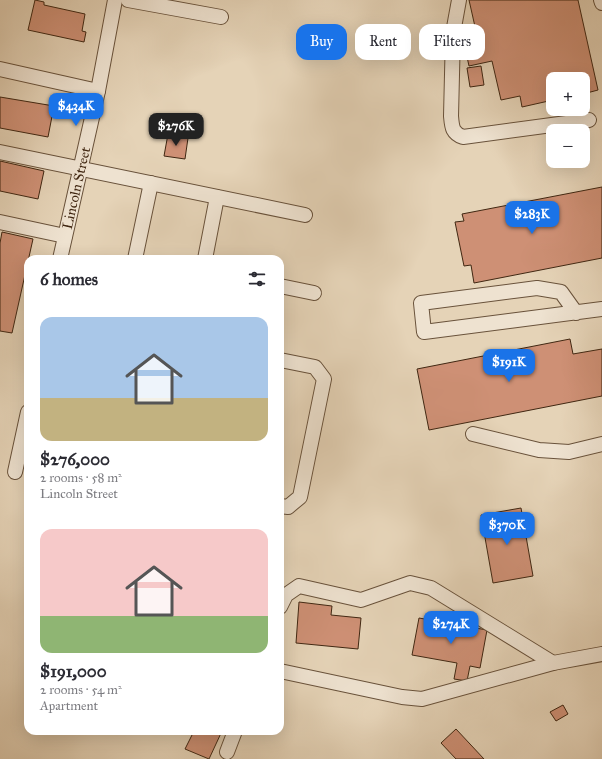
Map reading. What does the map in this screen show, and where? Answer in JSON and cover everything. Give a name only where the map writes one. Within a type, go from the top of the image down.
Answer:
[{"type":"street","name":"Lincoln Street","points":[[61,255],[98,91],[115,0]]},
{"type":"street","points":[[128,0],[184,5],[221,17]]},
{"type":"street","points":[[459,0],[453,33],[452,128],[456,134],[463,137],[589,120]]},
{"type":"street","points":[[0,70],[98,91]]},
{"type":"street","points":[[0,152],[305,215]]},
{"type":"street","points":[[136,255],[151,183]]},
{"type":"street","points":[[206,255],[217,197]]},
{"type":"street","points":[[0,222],[65,236]]},
{"type":"street","points":[[284,287],[314,293]]},
{"type":"street","points":[[576,313],[561,292],[537,288],[421,304],[424,332],[576,313],[602,309]]},
{"type":"street","points":[[284,361],[315,367],[324,379],[300,497],[288,507],[284,506]]},
{"type":"street","points":[[15,472],[24,430]]},
{"type":"street","points":[[473,434],[540,450],[569,452],[602,444]]},
{"type":"street","points":[[284,599],[286,595],[299,586],[361,600],[410,582],[431,588],[553,663]]},
{"type":"street","points":[[284,672],[422,699],[553,663],[602,654]]},
{"type":"street","points":[[227,752],[233,735]]},
{"type":"building","points":[[35,0],[44,2],[44,5],[85,14],[82,31],[86,32],[84,42],[28,30]]},
{"type":"building","points":[[469,0],[578,0],[598,90],[590,92],[590,72],[546,72],[546,102],[522,107],[520,96],[501,100],[492,61],[469,66],[468,60],[485,60],[485,24],[474,24]]},
{"type":"building","points":[[481,66],[484,85],[470,87],[467,68]]},
{"type":"building","points":[[0,97],[54,106],[48,137],[0,128]]},
{"type":"building","points":[[168,134],[188,138],[185,159],[164,156]]},
{"type":"building","points":[[0,161],[44,171],[38,199],[0,191]]},
{"type":"building","points":[[602,187],[602,258],[474,283],[471,265],[464,266],[455,222],[464,221],[462,214]]},
{"type":"building","points":[[2,232],[33,239],[29,255],[24,255],[24,279],[12,333],[0,331],[0,243]]},
{"type":"building","points":[[570,339],[573,354],[602,349],[602,396],[429,430],[417,369]]},
{"type":"building","points":[[521,508],[533,576],[493,583],[481,515]]},
{"type":"building","points":[[299,602],[332,606],[331,615],[361,618],[358,649],[296,643]]},
{"type":"building","points":[[419,618],[487,630],[480,668],[470,666],[467,681],[454,679],[457,663],[412,655]]},
{"type":"building","points":[[563,705],[568,714],[556,721],[550,712]]},
{"type":"building","points":[[456,729],[484,759],[456,759],[441,743]]},
{"type":"building","points":[[192,735],[220,735],[209,759],[185,749]]}]
